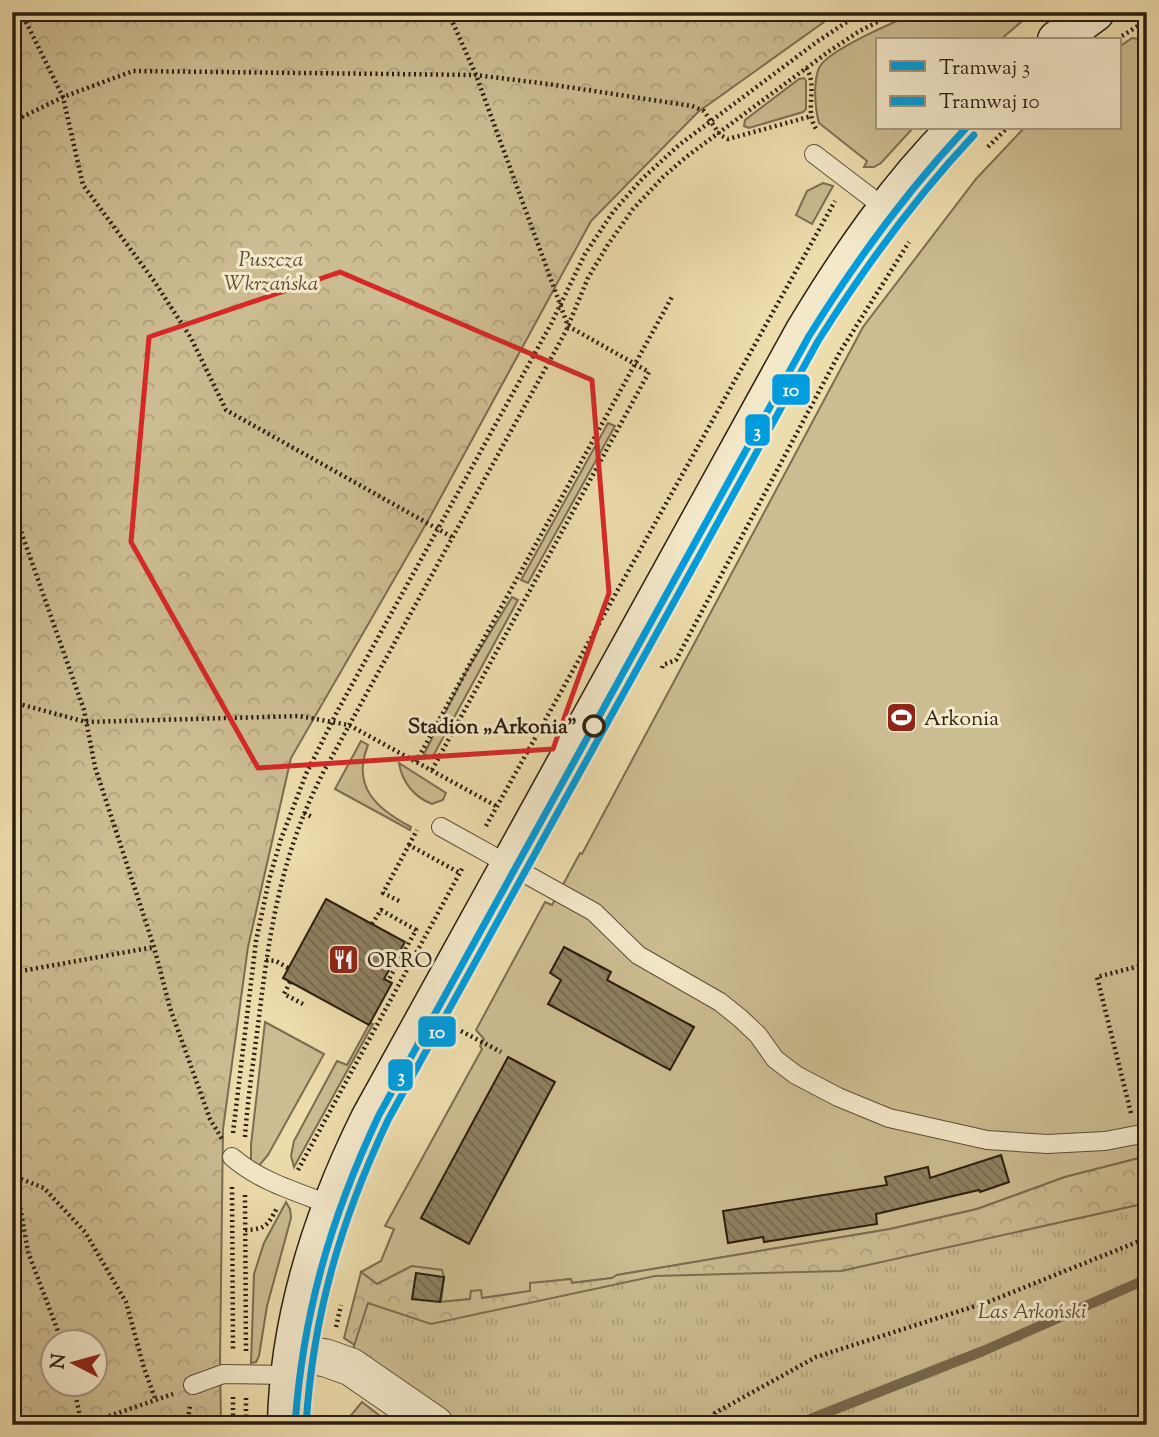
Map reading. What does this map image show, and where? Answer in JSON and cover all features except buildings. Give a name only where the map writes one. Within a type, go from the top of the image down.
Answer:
[{"type":"street","points":[[1059,38],[1095,12]]},
{"type":"street","points":[[287,1425],[292,1364],[308,1276],[331,1205],[370,1119],[798,343],[841,272],[886,209],[969,140]]},
{"type":"street","points":[[292,1364],[331,1359],[351,1367],[435,1425]]},
{"type":"lane","points":[[814,154],[886,209]]},
{"type":"lane","points":[[441,827],[594,912],[649,963],[719,1002],[740,1018],[758,1035],[775,1059],[838,1097],[889,1118],[987,1140],[1047,1144],[1105,1141],[1141,1134]]},
{"type":"lane","points":[[239,1162],[288,1188],[331,1205]]},
{"type":"lane","points":[[193,1385],[223,1374],[239,1374],[292,1364]]},
{"type":"path","points":[[22,12],[63,97],[83,185],[154,281],[191,338],[226,410],[452,537]]},
{"type":"path","points":[[432,770],[649,372],[568,326],[475,75],[448,12]]},
{"type":"path","points":[[233,1425],[239,1374],[245,1230],[235,1106],[256,941],[265,897],[291,813],[312,761],[560,305],[585,254],[624,198],[665,156],[818,41],[862,12]]},
{"type":"path","points":[[239,1374],[239,1162],[266,960],[281,882],[304,813],[349,725],[568,326],[594,267],[622,222],[663,177],[719,132],[843,41],[897,12]]},
{"type":"path","points":[[1119,38],[1147,20]]},
{"type":"path","points":[[806,68],[811,78],[813,125],[821,134]]},
{"type":"path","points":[[12,122],[63,97],[133,71],[475,75],[560,85],[692,106],[704,111],[724,138],[734,138],[812,116]]},
{"type":"path","points":[[969,140],[1001,130]]},
{"type":"path","points":[[245,1230],[259,1229],[268,1224],[474,846],[743,361],[847,180]]},
{"type":"path","points":[[657,677],[663,664],[676,660],[840,352],[915,233]]},
{"type":"path","points":[[416,762],[673,295]]},
{"type":"path","points":[[12,506],[84,709],[95,767],[154,947],[170,1008],[210,1119],[239,1162]]},
{"type":"path","points":[[12,702],[86,722],[299,716],[349,725],[505,810]]},
{"type":"path","points":[[304,813],[312,817]]},
{"type":"path","points":[[399,901],[383,893],[409,845],[460,873]]},
{"type":"path","points":[[372,924],[380,910],[416,930],[388,981]]},
{"type":"path","points":[[16,972],[154,947]]},
{"type":"path","points":[[266,960],[276,961],[288,968]]},
{"type":"path","points":[[1141,1134],[1097,977],[1147,964]]},
{"type":"path","points":[[12,966],[16,972],[15,1177],[28,1252],[57,1328]]},
{"type":"path","points":[[290,982],[284,994],[303,1004]]},
{"type":"path","points":[[455,1042],[467,1020]]},
{"type":"path","points":[[461,1031],[501,1052]]},
{"type":"path","points":[[15,1177],[44,1188],[85,1232],[126,1302],[156,1401]]},
{"type":"path","points":[[713,1425],[715,1413],[816,1357],[988,1302],[1147,1238]]},
{"type":"path","points":[[331,1359],[343,1296]]},
{"type":"path","points":[[76,1398],[83,1425],[156,1401],[193,1385]]},
{"type":"highlighted area","points":[[340,272],[592,380],[609,593],[553,749],[258,768],[131,542],[149,337]]},
{"type":"green space","name":"Puszcza Wkrzańska","points":[[12,12],[838,12],[698,112],[591,221],[430,517],[291,758],[248,947],[223,1129],[221,1425],[12,1425]]},
{"type":"green space","points":[[920,12],[1033,12],[1002,38],[876,38],[876,130],[911,130],[881,163],[874,167],[864,167],[867,161],[819,123],[816,81],[819,68],[825,61],[849,44]]},
{"type":"green space","name":"Arkonia","points":[[1132,38],[1147,40],[1147,1156],[1065,1177],[977,1209],[890,1229],[612,1278],[530,1284],[530,1291],[482,1298],[471,1291],[470,1299],[440,1302],[444,1277],[412,1266],[377,1284],[361,1272],[381,1261],[394,1229],[385,1226],[482,1049],[480,1046],[484,1039],[476,1030],[545,902],[552,905],[580,853],[582,854],[863,327],[976,179],[1022,130],[1120,130],[1120,46]]},
{"type":"green space","points":[[804,78],[806,109],[803,112],[749,128],[744,126],[745,120]]},
{"type":"green space","points":[[823,183],[833,186],[812,224],[796,215],[807,191]]},
{"type":"green space","points":[[608,423],[615,426],[528,583],[521,580]]},
{"type":"green space","points":[[512,597],[518,600],[432,758],[424,754],[466,672]]},
{"type":"green space","points":[[361,741],[368,745],[363,773],[370,795],[388,813],[411,827],[410,830],[335,789]]},
{"type":"green space","points":[[399,763],[446,793],[443,800],[432,804],[414,793],[403,776]]},
{"type":"green space","points":[[265,1022],[324,1054],[268,1155],[258,1167],[251,1162],[251,1145]]},
{"type":"green space","points":[[370,1023],[373,1024],[294,1167],[291,1156],[294,1141],[337,1061],[347,1065]]},
{"type":"green space","name":"Las Arkoński","points":[[1147,1156],[1147,1425],[411,1382],[344,1338],[361,1272],[377,1284],[412,1266],[442,1270],[444,1277],[441,1302],[470,1299],[471,1291],[481,1290],[482,1298],[530,1291],[530,1283],[571,1279],[572,1283],[612,1278],[890,1229],[977,1209],[1065,1177]]},
{"type":"green space","points":[[286,1202],[291,1218],[267,1306],[259,1356],[256,1362],[251,1363],[254,1274],[264,1243]]},
{"type":"green space","name":"Las Arkoński","points":[[1147,1203],[1147,1425],[464,1425],[353,1349],[368,1303],[431,1324],[655,1276],[841,1271]]},
{"type":"green space","points":[[362,1402],[392,1425],[347,1425],[347,1420]]},
{"type":"waterway","points":[[795,1425],[983,1351],[1147,1279]]},
{"type":"tram line","name":"3","points":[[295,1425],[305,1343],[322,1266],[333,1228],[379,1115],[809,336],[882,228],[964,130]]},
{"type":"tram line","name":"10","points":[[306,1425],[315,1345],[332,1268],[356,1194],[388,1120],[818,341],[891,235],[974,135]]},
{"type":"place","name":"Arkonia","points":[[901,718]]},
{"type":"place","name":"Stadion „Arkonia”","points":[[594,726]]},
{"type":"place","name":"ORRO","points":[[344,960]]}]
